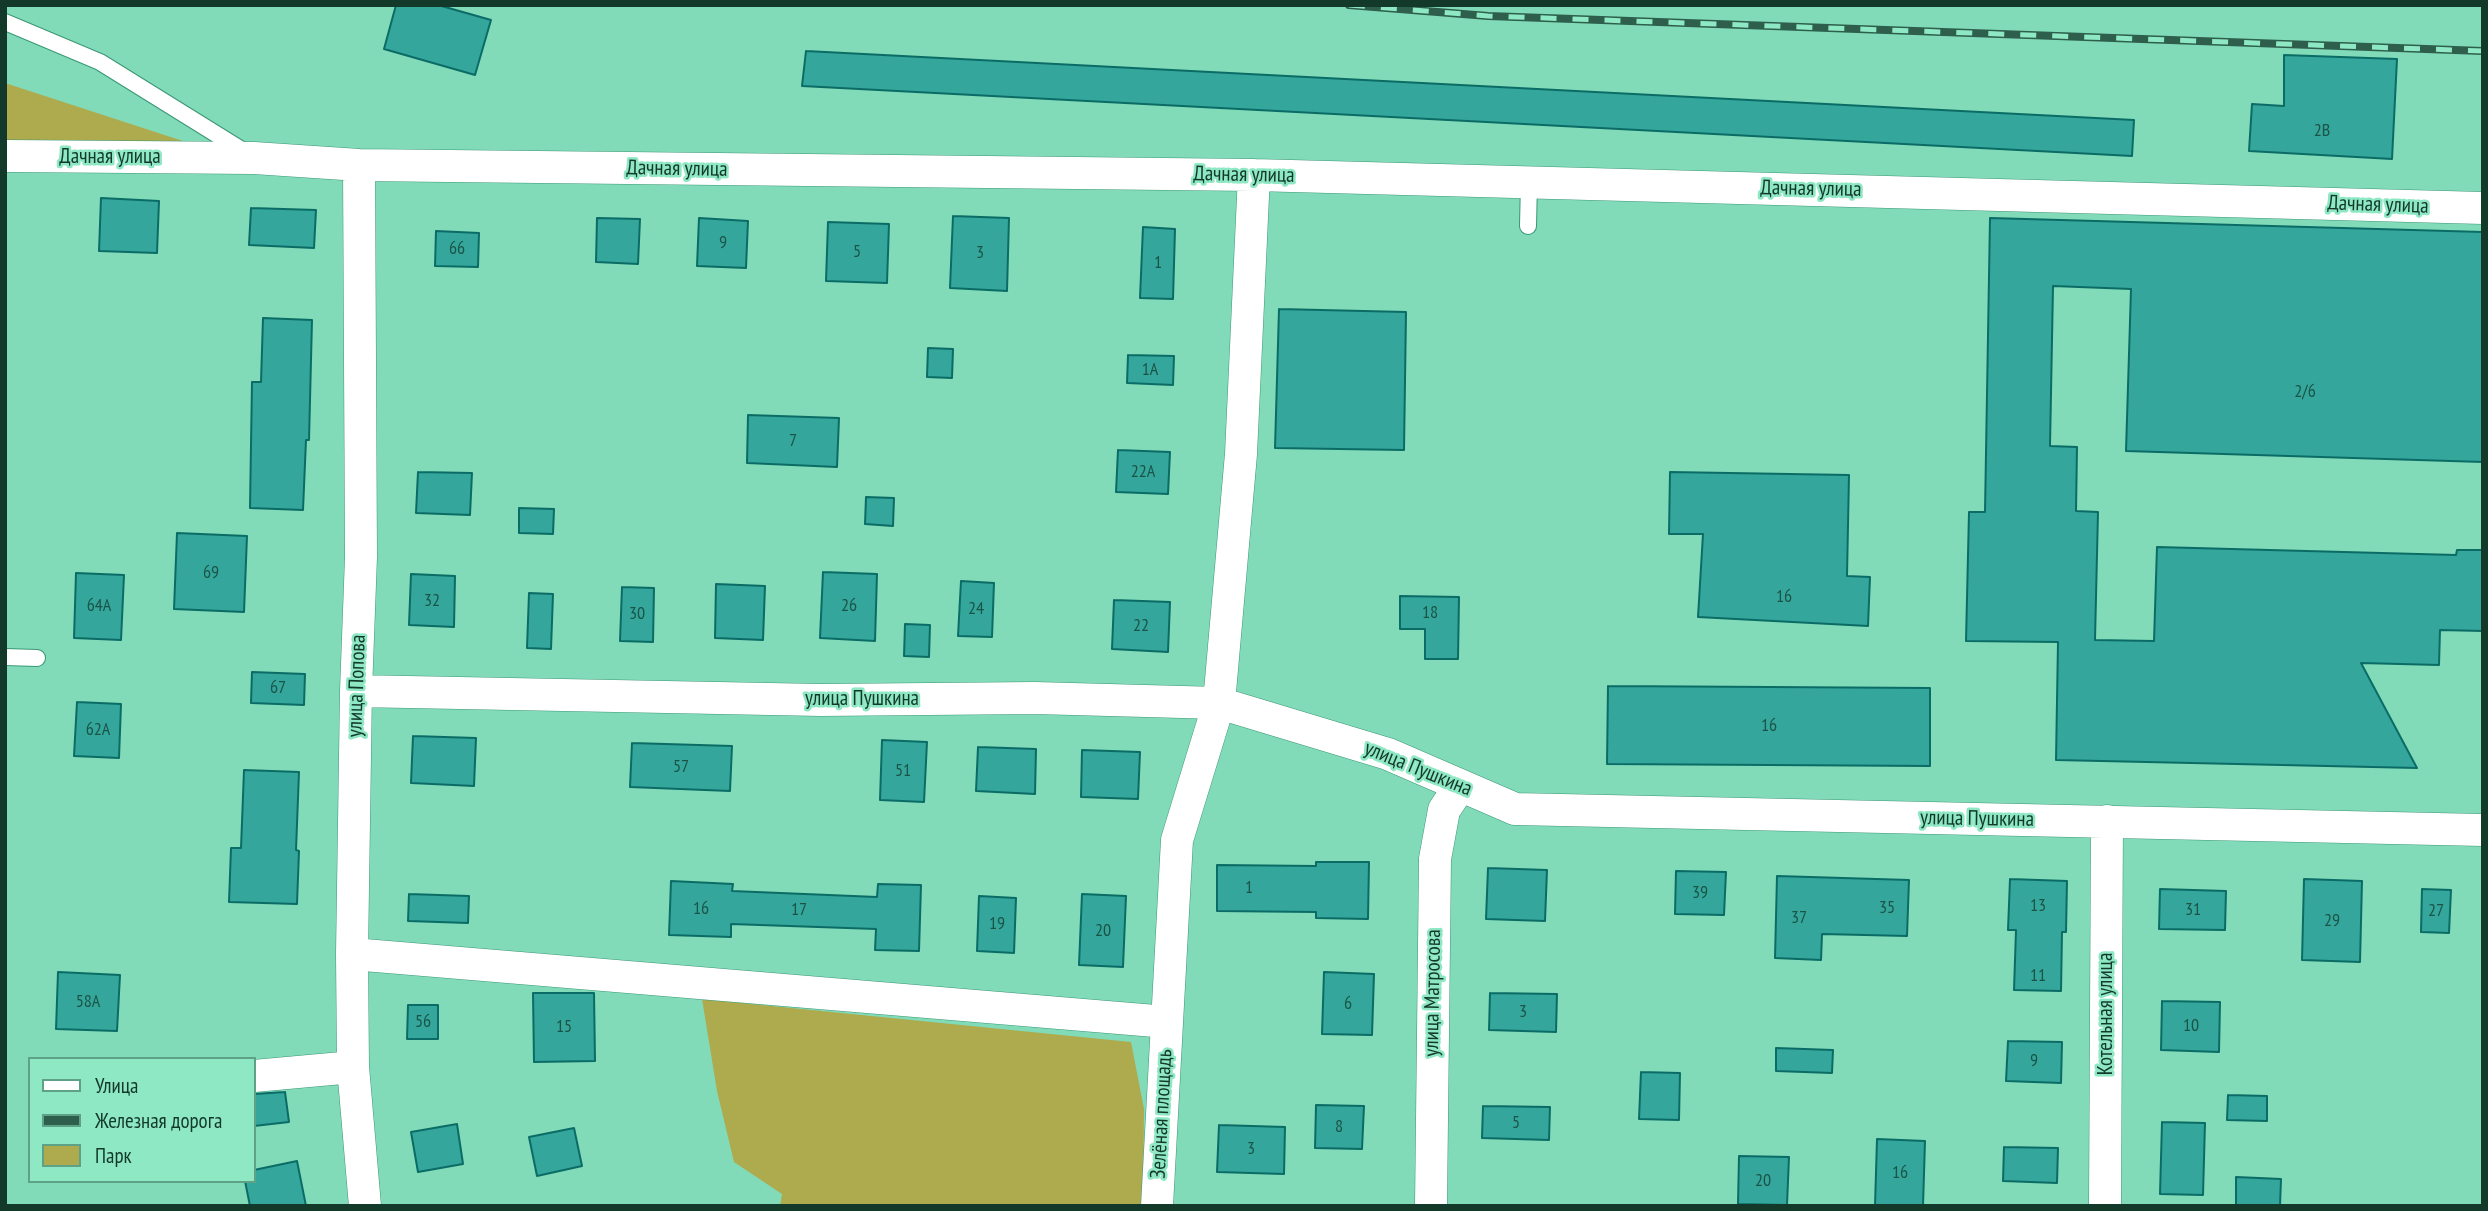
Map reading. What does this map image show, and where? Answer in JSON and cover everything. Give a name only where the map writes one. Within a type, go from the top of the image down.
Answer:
[{"type":"street","name":"Дачная улица","points":[[5,156],[254,158],[359,165],[1254,175],[2483,208]]},
{"type":"street","name":"улица Попова","points":[[359,165],[361,557],[352,954],[354,1067],[365,1206]]},
{"type":"street","name":"Зелёная площадь","points":[[1157,1206],[1177,840],[1219,703],[1241,454],[1254,175]]},
{"type":"street","name":"улица Пушкина","points":[[356,691],[807,699],[1035,698],[1219,703],[1388,754],[1515,810],[2483,830]]},
{"type":"street","name":"улица Матросова","points":[[1431,1206],[1435,859],[1444,810],[1460,786]]},
{"type":"street","name":"Котельная улица","points":[[2105,1206],[2107,821]]},
{"type":"street","points":[[352,954],[1167,1022]]},
{"type":"street","points":[[256,1076],[354,1067]]},
{"type":"lane","points":[[5,22],[100,62],[254,158]]},
{"type":"lane","points":[[1528,226],[1529,182]]},
{"type":"lane","points":[[5,657],[37,658]]},
{"type":"green space","points":[[5,83],[189,143],[5,141]]},
{"type":"green space","points":[[702,999],[1131,1042],[1144,1109],[1143,1206],[780,1206],[782,1194],[734,1162],[717,1091]]},
{"type":"building","points":[[396,5],[438,5],[491,20],[475,75],[384,49]]},
{"type":"building","points":[[806,51],[2134,120],[2132,156],[802,86]]},
{"type":"building","points":[[2284,55],[2397,59],[2392,159],[2249,151],[2252,104],[2284,106]]},
{"type":"building","points":[[101,198],[159,201],[157,253],[99,251]]},
{"type":"building","points":[[251,208],[316,210],[314,248],[249,245]]},
{"type":"building","points":[[953,216],[1009,218],[1007,291],[950,288]]},
{"type":"building","points":[[597,218],[640,219],[638,264],[596,262]]},
{"type":"building","points":[[699,218],[748,221],[746,268],[697,266]]},
{"type":"building","points":[[1990,218],[2483,232],[2483,462],[2126,451],[2131,289],[2053,286],[2050,446],[2077,447],[2076,511],[2098,512],[2095,640],[2154,641],[2157,547],[2456,555],[2457,550],[2483,550],[2483,631],[2440,630],[2439,665],[2361,663],[2417,768],[2056,760],[2058,642],[1966,641],[1969,512],[1985,512]]},
{"type":"building","points":[[828,222],[889,224],[887,283],[826,281]]},
{"type":"building","points":[[1143,227],[1175,229],[1173,299],[1140,298]]},
{"type":"building","points":[[436,231],[479,233],[478,267],[435,266]]},
{"type":"building","points":[[1279,309],[1406,312],[1404,450],[1275,448]]},
{"type":"building","points":[[263,318],[312,320],[309,440],[306,440],[303,510],[250,508],[252,382],[261,382]]},
{"type":"building","points":[[928,348],[953,349],[952,378],[927,377]]},
{"type":"building","points":[[1128,355],[1174,356],[1173,385],[1127,383]]},
{"type":"building","points":[[748,415],[839,418],[837,467],[747,463]]},
{"type":"building","points":[[1118,450],[1170,452],[1168,494],[1116,492]]},
{"type":"building","points":[[418,472],[472,473],[470,515],[416,513]]},
{"type":"building","points":[[1670,472],[1849,475],[1847,576],[1870,577],[1868,626],[1698,617],[1703,534],[1669,534]]},
{"type":"building","points":[[866,497],[894,498],[893,526],[865,524]]},
{"type":"building","points":[[519,508],[554,509],[553,534],[519,533]]},
{"type":"building","points":[[177,533],[247,536],[244,612],[174,609]]},
{"type":"building","points":[[823,572],[877,574],[875,641],[820,638]]},
{"type":"building","points":[[76,573],[124,575],[121,640],[74,638]]},
{"type":"building","points":[[411,574],[455,576],[454,627],[409,625]]},
{"type":"building","points":[[961,581],[994,583],[992,637],[958,636]]},
{"type":"building","points":[[716,584],[765,586],[763,640],[715,638]]},
{"type":"building","points":[[622,587],[654,588],[653,642],[620,641]]},
{"type":"building","points":[[529,593],[553,594],[551,649],[527,648]]},
{"type":"building","points":[[1400,596],[1459,597],[1458,659],[1425,659],[1425,629],[1400,629]]},
{"type":"building","points":[[1114,600],[1170,602],[1168,652],[1112,649]]},
{"type":"building","points":[[905,624],[930,625],[929,657],[904,656]]},
{"type":"building","points":[[252,672],[305,674],[304,705],[251,703]]},
{"type":"building","points":[[1608,686],[1930,688],[1930,766],[1607,764]]},
{"type":"building","points":[[77,702],[121,704],[119,758],[74,756]]},
{"type":"building","points":[[413,736],[476,738],[474,786],[411,783]]},
{"type":"building","points":[[882,740],[927,742],[924,802],[880,800]]},
{"type":"building","points":[[632,743],[732,746],[730,791],[630,787]]},
{"type":"building","points":[[978,747],[1036,749],[1035,794],[976,791]]},
{"type":"building","points":[[1082,750],[1140,752],[1138,799],[1081,797]]},
{"type":"building","points":[[244,770],[299,772],[297,904],[229,902],[231,848],[241,848]]},
{"type":"building","points":[[1316,862],[1369,862],[1368,919],[1316,918],[1316,912],[1217,911],[1217,865],[1316,866]]},
{"type":"building","points":[[1488,868],[1547,870],[1545,921],[1486,919]]},
{"type":"building","points":[[1676,871],[1726,872],[1724,915],[1675,914]]},
{"type":"building","points":[[1777,876],[1909,880],[1907,936],[1822,934],[1821,960],[1775,958]]},
{"type":"building","points":[[2010,879],[2067,881],[2066,932],[2062,932],[2061,991],[2014,990],[2016,930],[2008,930]]},
{"type":"building","points":[[2304,879],[2362,881],[2360,962],[2302,960]]},
{"type":"building","points":[[671,881],[733,884],[732,891],[877,897],[878,884],[921,885],[919,951],[875,950],[876,929],[731,924],[731,937],[669,935]]},
{"type":"building","points":[[2160,889],[2226,891],[2225,930],[2159,929]]},
{"type":"building","points":[[2422,889],[2451,890],[2449,933],[2421,932]]},
{"type":"building","points":[[409,894],[469,896],[468,923],[408,921]]},
{"type":"building","points":[[1082,894],[1126,896],[1123,967],[1079,965]]},
{"type":"building","points":[[979,896],[1016,898],[1014,953],[977,951]]},
{"type":"building","points":[[58,972],[120,975],[117,1031],[56,1029]]},
{"type":"building","points":[[1324,972],[1374,974],[1372,1035],[1322,1034]]},
{"type":"building","points":[[533,993],[594,993],[595,1061],[534,1062]]},
{"type":"building","points":[[1490,993],[1557,994],[1556,1032],[1489,1030]]},
{"type":"building","points":[[2162,1001],[2220,1002],[2219,1052],[2161,1050]]},
{"type":"building","points":[[408,1005],[438,1005],[438,1039],[407,1039]]},
{"type":"building","points":[[2008,1041],[2062,1042],[2061,1083],[2006,1081]]},
{"type":"building","points":[[1776,1048],[1833,1050],[1832,1073],[1776,1071]]},
{"type":"building","points":[[1641,1072],[1680,1073],[1679,1120],[1639,1119]]},
{"type":"building","points":[[285,1092],[289,1122],[256,1126],[256,1094]]},
{"type":"building","points":[[2228,1095],[2267,1096],[2267,1121],[2227,1120]]},
{"type":"building","points":[[1316,1105],[1364,1106],[1362,1149],[1315,1148]]},
{"type":"building","points":[[1483,1106],[1550,1107],[1549,1140],[1482,1138]]},
{"type":"building","points":[[2162,1122],[2205,1123],[2203,1195],[2160,1194]]},
{"type":"building","points":[[457,1124],[463,1164],[418,1172],[411,1132]]},
{"type":"building","points":[[1219,1125],[1285,1127],[1284,1174],[1217,1172]]},
{"type":"building","points":[[574,1128],[582,1166],[537,1176],[529,1137]]},
{"type":"building","points":[[1877,1139],[1925,1141],[1923,1206],[1875,1206]]},
{"type":"building","points":[[2004,1147],[2058,1148],[2057,1183],[2003,1181]]},
{"type":"building","points":[[1739,1156],[1789,1157],[1787,1205],[1738,1204]]},
{"type":"building","points":[[297,1161],[306,1206],[250,1206],[245,1183],[256,1183],[256,1170]]},
{"type":"building","points":[[2236,1177],[2281,1179],[2280,1206],[2236,1206]]},
{"type":"railway","points":[[1349,5],[1488,16],[2483,51]]}]
